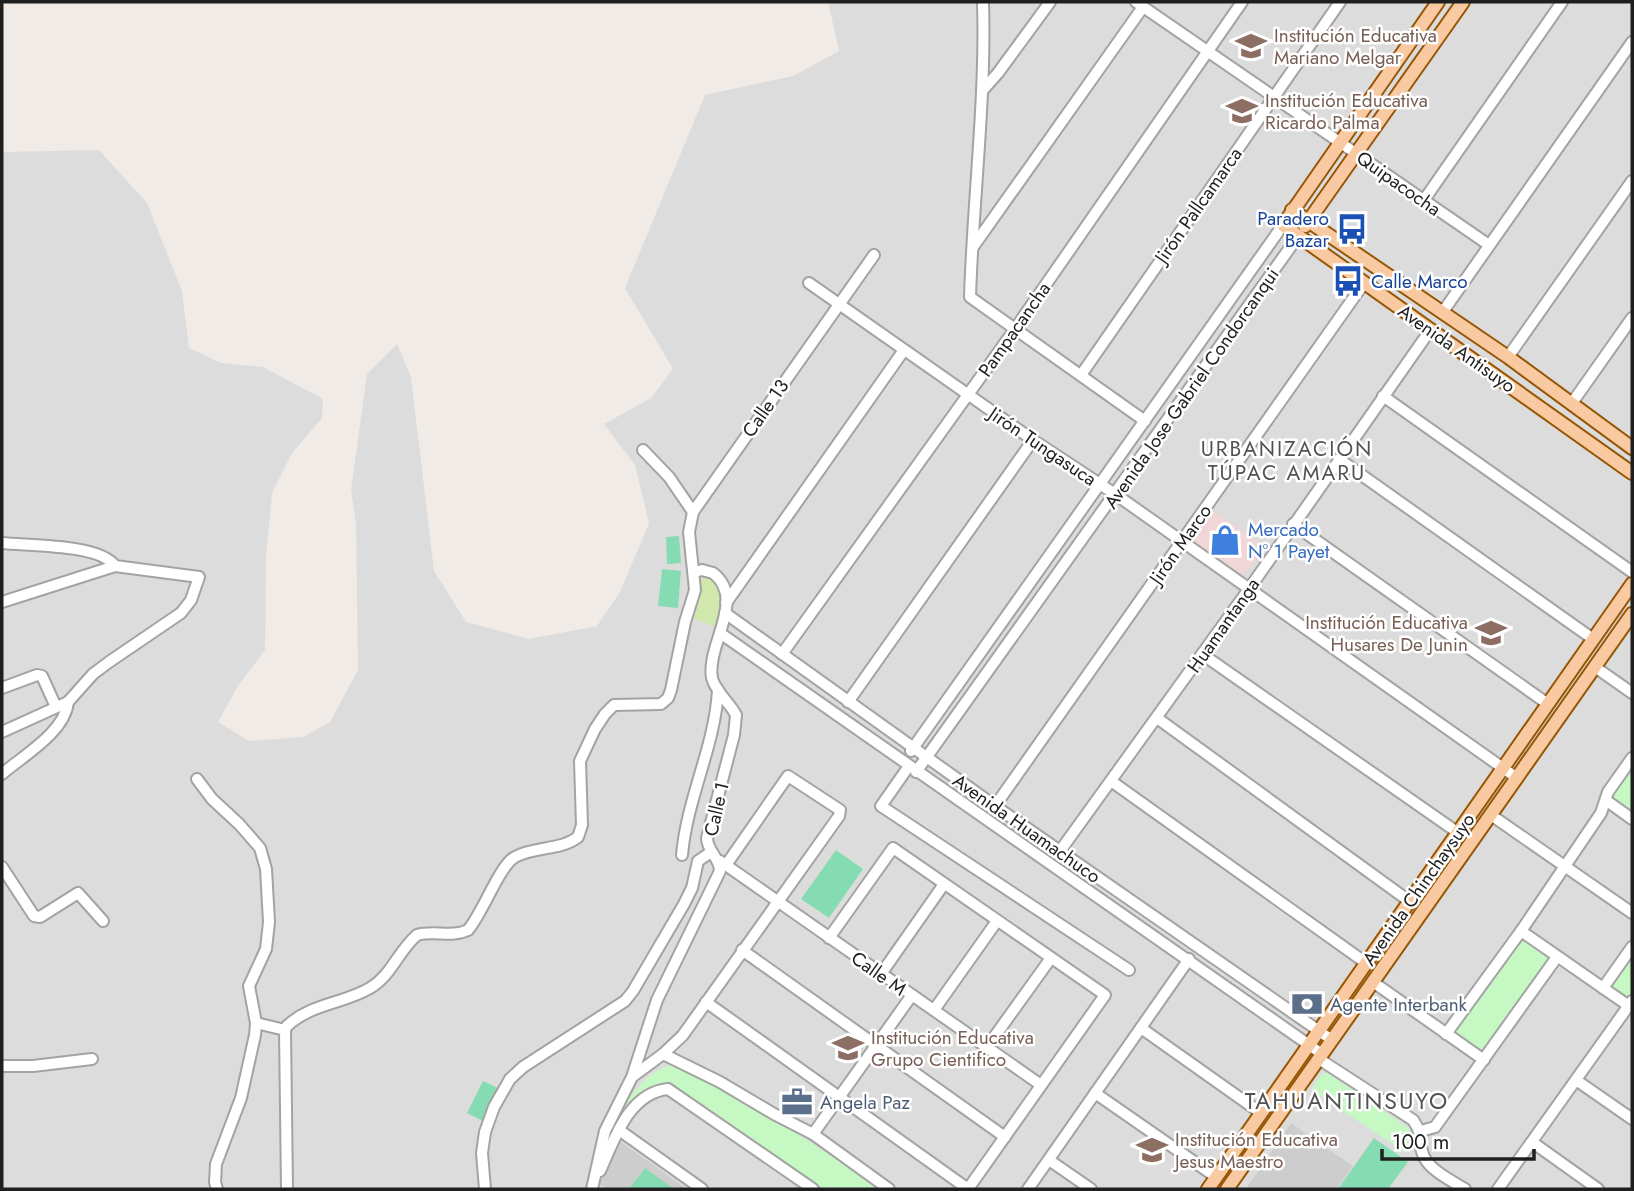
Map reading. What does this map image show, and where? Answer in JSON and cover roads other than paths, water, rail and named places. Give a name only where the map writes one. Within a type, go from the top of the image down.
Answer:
[{"type":"main road","name":"Avenida Jose Gabriel Condorcanqui","points":[[1283,225],[1438,2]]},
{"type":"main road","name":"Avenida Jose Gabriel Condorcanqui","points":[[1299,235],[1463,2]]},
{"type":"main road","name":"Avenida Antisuyo","points":[[1292,210],[1508,357],[1632,448]]},
{"type":"main road","name":"Avenida Antisuyo","points":[[1283,225],[1632,472]]},
{"type":"main road","name":"Avenida Chinchaysuyo","points":[[1208,1189],[1631,588]]},
{"type":"main road","name":"Avenida Chinchaysuyo","points":[[1227,1189],[1632,614]]},
{"type":"street","points":[[983,2],[985,62],[970,297],[1145,421]]},
{"type":"street","points":[[982,91],[1050,2]]},
{"type":"street","name":"Pampacancha","points":[[782,654],[1015,329],[1242,2]]},
{"type":"street","name":"Jirón Pallcamarca","points":[[1081,375],[1340,2]]},
{"type":"street","points":[[1424,200],[1562,2]]},
{"type":"street","points":[[972,248],[1139,4]]},
{"type":"street","name":"Quipacocha","points":[[1139,4],[1489,245]]},
{"type":"street","points":[[1442,313],[1632,42]]},
{"type":"street","points":[[1508,357],[1632,181]]},
{"type":"street","name":"Avenida Jose Gabriel Condorcanqui","points":[[909,767],[913,748],[1283,225]]},
{"type":"street","name":"Avenida Jose Gabriel Condorcanqui","points":[[909,767],[927,757],[1299,235]]},
{"type":"street","name":"Calle 13","points":[[693,512],[874,255]]},
{"type":"street","name":"Jirón Marco","points":[[995,806],[1364,283]]},
{"type":"street","name":"Jirón Tungasuca","points":[[809,284],[1517,778]]},
{"type":"street","points":[[1572,403],[1632,318]]},
{"type":"street","name":"Huamantanga","points":[[1060,851],[1249,589],[1431,329]]},
{"type":"street","points":[[725,608],[904,351]]},
{"type":"street","points":[[1384,396],[1632,572]]},
{"type":"street","points":[[848,702],[1033,440]]},
{"type":"street","points":[[287,1189],[285,1030],[311,1010],[376,985],[417,935],[455,934],[468,930],[514,857],[567,844],[578,837],[582,825],[580,770],[584,748],[605,714],[614,705],[661,705],[668,698],[685,622],[694,598],[690,532],[693,512],[669,477],[643,450]]},
{"type":"street","points":[[1339,459],[1593,639]]},
{"type":"street","points":[[1293,524],[1548,704]]},
{"type":"street","points":[[2,543],[78,549],[107,557],[116,566]]},
{"type":"street","points":[[2,602],[116,566],[199,577],[191,600],[181,613],[93,674],[68,702],[2,732]]},
{"type":"street","points":[[694,572],[708,571],[717,576],[724,588],[725,608]]},
{"type":"street","name":"Calle 1","points":[[592,1189],[605,1131],[632,1076],[657,1000],[718,877],[720,866],[707,845],[708,830],[737,723],[732,708],[712,678],[711,669],[725,608]]},
{"type":"street","name":"Avenida Huamachuco","points":[[725,608],[848,702],[1332,1040]]},
{"type":"street","name":"Avenida Huamachuco","points":[[720,633],[909,767],[1189,959],[1308,1045],[1320,1057],[1413,1120],[1421,1131]]},
{"type":"street","points":[[1202,654],[1457,832]]},
{"type":"street","points":[[1595,667],[1632,693]]},
{"type":"street","points":[[2,688],[37,675],[42,676],[56,707]]},
{"type":"street","points":[[682,855],[684,830],[715,723],[718,690]]},
{"type":"street","points":[[2,774],[58,727],[67,713],[68,702]]},
{"type":"street","points":[[1157,718],[1409,901]]},
{"type":"street","points":[[1446,1034],[1565,867],[1601,813],[1608,792],[1632,758]]},
{"type":"street","points":[[909,767],[881,806],[1129,970]]},
{"type":"street","name":"Calle 1","points":[[632,1076],[663,1054],[683,1035],[839,816],[840,810],[789,776],[718,859]]},
{"type":"street","points":[[197,779],[212,799],[253,839],[264,857],[269,922],[266,949],[249,986],[256,1023],[241,1098],[216,1164],[217,1189]]},
{"type":"street","points":[[1111,780],[1366,962]]},
{"type":"street","points":[[1606,802],[1632,819]]},
{"type":"street","points":[[1491,815],[1632,913]]},
{"type":"street","points":[[706,1002],[968,1189],[1105,995],[893,848],[829,938]]},
{"type":"street","points":[[485,1189],[482,1153],[485,1132],[494,1107],[510,1079],[523,1067],[617,1008],[633,991],[684,904],[692,888],[698,861],[718,859]]},
{"type":"street","name":"Calle M","points":[[718,859],[1041,1085]]},
{"type":"street","points":[[2,867],[34,916],[40,917],[78,893],[103,921]]},
{"type":"street","points":[[881,974],[944,884]]},
{"type":"street","points":[[934,1010],[997,920]]},
{"type":"street","points":[[1499,1189],[1631,1004],[1603,988],[1521,931]]},
{"type":"street","points":[[1603,988],[1632,947]]},
{"type":"street","points":[[742,950],[1005,1137]]},
{"type":"street","points":[[1465,1189],[1424,1158],[1421,1131],[1435,1127],[1557,957]]},
{"type":"street","points":[[987,1047],[1051,958]]},
{"type":"street","points":[[1028,1189],[1189,959]]},
{"type":"street","points":[[1373,982],[1483,1060]]},
{"type":"street","points":[[813,1134],[912,995]]},
{"type":"street","points":[[256,1023],[285,1030]]},
{"type":"street","points":[[1141,1028],[1261,1113]]},
{"type":"street","points":[[663,1054],[720,1082],[813,1134],[888,1189]]},
{"type":"street","points":[[2,1066],[33,1066],[92,1059]]},
{"type":"street","points":[[1576,1080],[1632,1119]]},
{"type":"street","points":[[592,1189],[619,1130],[630,1113],[643,1100],[658,1091],[672,1090],[813,1189]]},
{"type":"street","points":[[1095,1093],[1216,1177]]},
{"type":"street","points":[[619,1130],[702,1189]]},
{"type":"street","points":[[1532,1142],[1598,1189]]},
{"type":"street","points":[[1049,1160],[1091,1189]]},
{"type":"place","name":"Institución Educativa Mariano Melgar","points":[[1251,46]]},
{"type":"place","name":"Institución Educativa Ricardo Palma","points":[[1242,111]]},
{"type":"place","name":"Paradero Bazar","points":[[1352,229]]},
{"type":"place","name":"Calle Marco","points":[[1348,281]]},
{"type":"place","name":"Mercado N° 1 Payet","points":[[1225,540]]},
{"type":"place","name":"Institución Educativa Husares De Junin","points":[[1491,633]]},
{"type":"place","name":"Agente Interbank","points":[[1307,1004]]},
{"type":"place","name":"Institución Educativa Grupo Cientifico","points":[[848,1048]]},
{"type":"place","name":"Angela Paz","points":[[797,1102]]},
{"type":"place","name":"Institución Educativa Jesus Maestro","points":[[1152,1150]]},
{"type":"district","name":"URBANIZACIÓN TÚPAC AMARU","points":[[1287,461]]},
{"type":"district","name":"TAHUANTINSUYO","points":[[1347,1101]]}]
